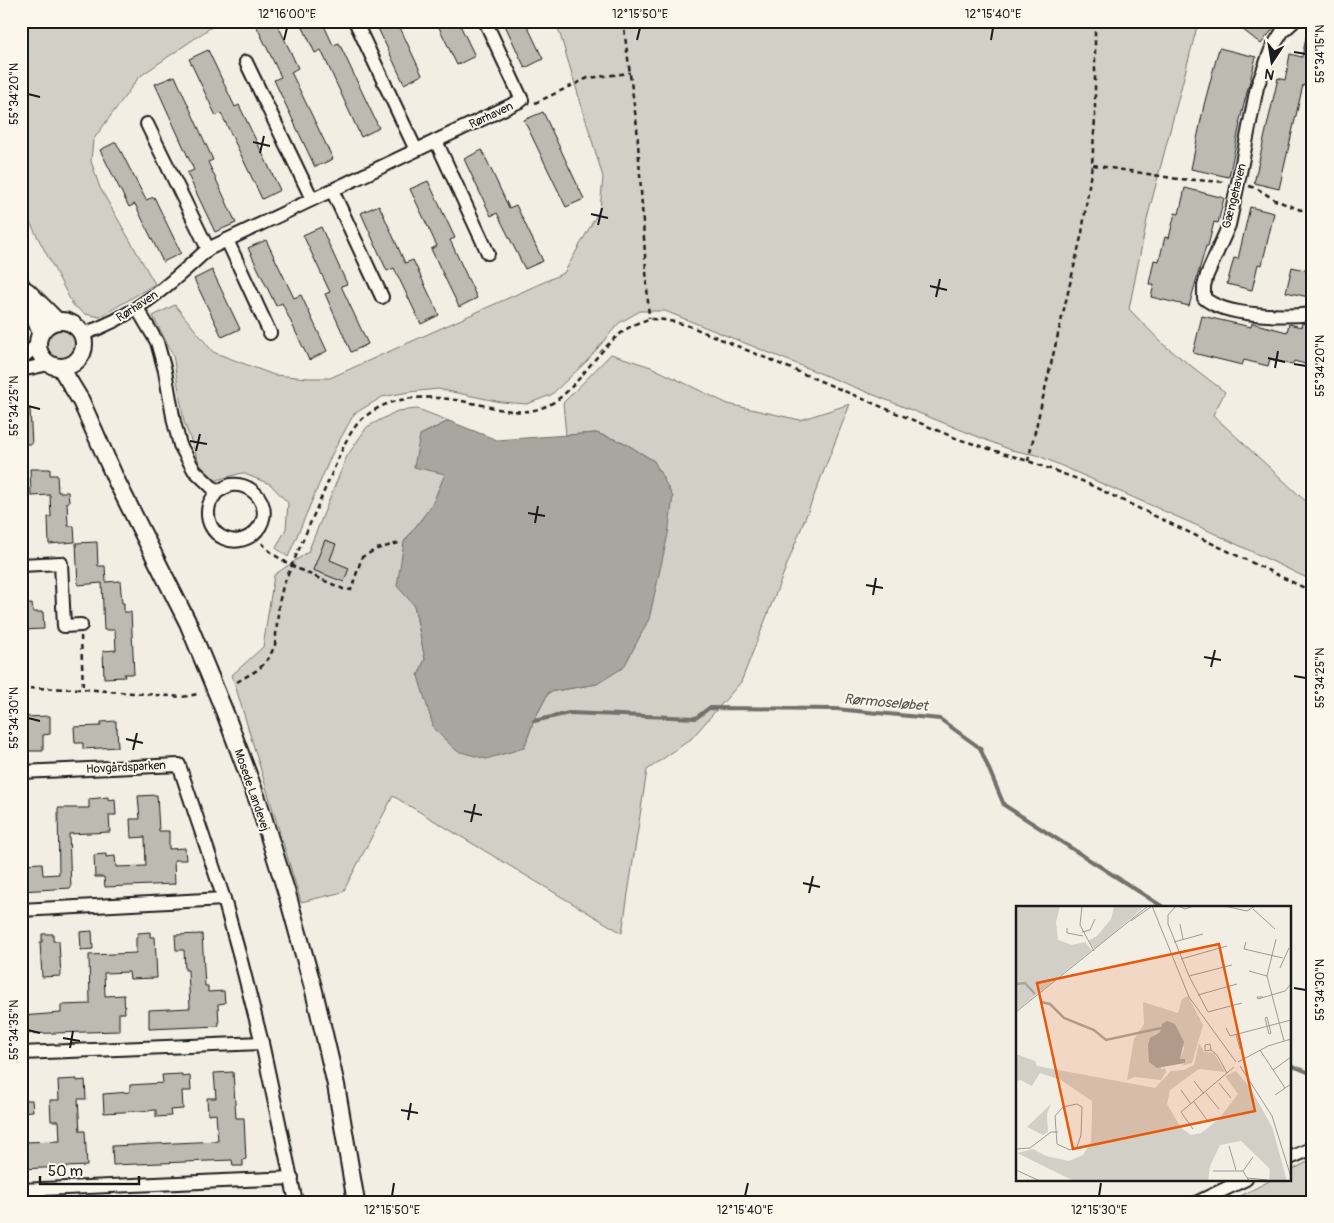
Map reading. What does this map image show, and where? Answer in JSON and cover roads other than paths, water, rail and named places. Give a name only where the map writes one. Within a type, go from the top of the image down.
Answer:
[{"type":"main road","points":[[21,286],[57,321]]},
{"type":"main road","points":[[21,286],[39,339],[41,356],[55,366],[74,364],[79,360],[84,348],[82,334],[78,328],[65,321],[57,321],[45,328],[39,339]]},
{"type":"main road","name":"Mosede Landevej","points":[[79,360],[81,401]]},
{"type":"main road","name":"Mosede Landevej","points":[[55,366],[81,401],[116,480],[188,623],[225,713],[258,804],[288,897],[314,991],[336,1085],[356,1202]]},
{"type":"street","points":[[355,21],[416,150]]},
{"type":"street","name":"Rørhaven","points":[[82,334],[100,329],[137,308],[168,285],[208,249],[522,100],[485,21]]},
{"type":"street","name":"Gængehaven","points":[[1294,21],[1282,32],[1271,50],[1257,86],[1229,225],[1207,274],[1204,298],[1210,303],[1238,312],[1279,317],[1313,314]]},
{"type":"street","points":[[246,62],[312,199]]},
{"type":"street","points":[[147,124],[208,249]]},
{"type":"street","points":[[436,141],[488,252]]},
{"type":"street","points":[[332,190],[382,297]]},
{"type":"street","points":[[227,240],[270,333]]},
{"type":"street","points":[[137,308],[157,342],[166,370],[174,422],[180,445],[194,470],[217,492]]},
{"type":"street","points":[[21,359],[39,339]]},
{"type":"street","points":[[21,370],[55,366]]},
{"type":"street","points":[[230,485],[244,486],[257,494],[264,507],[263,522],[255,534],[242,541],[227,540],[215,532],[208,519],[209,504],[217,492],[230,485]]},
{"type":"street","points":[[21,565],[62,563],[64,626],[81,625]]},
{"type":"street","name":"Hovgårdsparken","points":[[21,772],[179,764],[224,899],[240,957],[262,1043],[296,1202]]},
{"type":"street","points":[[21,910],[224,899]]},
{"type":"street","points":[[21,1053],[262,1043]]},
{"type":"street","points":[[1292,1157],[1313,1148]]},
{"type":"street","points":[[21,1190],[292,1178]]},
{"type":"street","points":[[1198,1202],[1244,1180]]},
{"type":"waterway","name":"Rørmoseløbet","points":[[534,721],[569,713],[696,718],[709,708],[836,709],[940,719],[980,748],[1004,805],[1161,906]]},
{"type":"waterway","name":"Rørmoseløbet","points":[[1292,1066],[1313,1074]]}]
